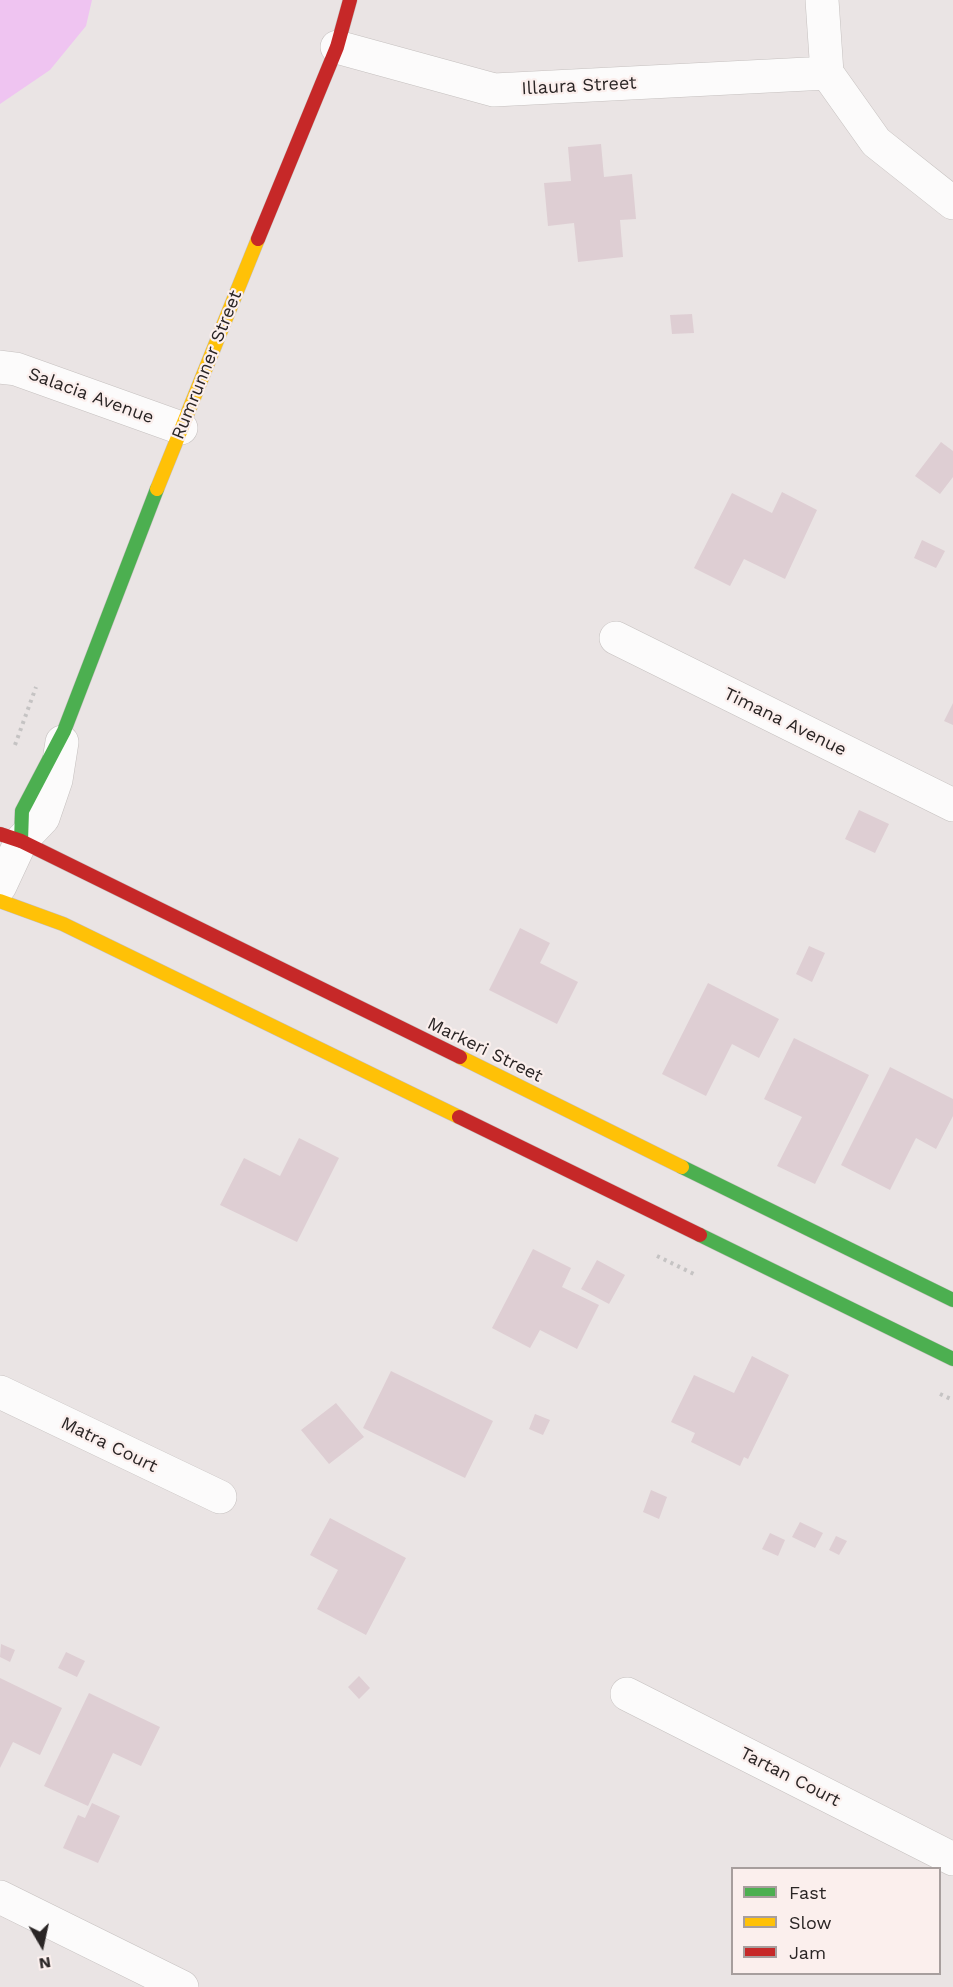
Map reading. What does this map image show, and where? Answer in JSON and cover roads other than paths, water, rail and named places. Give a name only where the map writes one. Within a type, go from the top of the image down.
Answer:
[{"type":"main road","name":"Rumrunner Street","points":[[64,731],[181,428],[337,47],[350,0]]},
{"type":"main road","name":"Markeri Street","points":[[10,838],[953,1300]]},
{"type":"main road","points":[[0,901],[63,924],[953,1359]]},
{"type":"street","points":[[822,0],[826,73],[876,142],[953,203]]},
{"type":"street","name":"Illaura Street","points":[[337,47],[494,90],[826,73]]},
{"type":"street","name":"Salacia Avenue","points":[[0,367],[16,369],[181,428]]},
{"type":"street","name":"Timana Avenue","points":[[616,638],[953,805]]},
{"type":"street","name":"Rumrunner Street","points":[[0,886],[10,838],[43,818],[56,780],[64,731]]},
{"type":"street","name":"Matra Court","points":[[0,1392],[219,1497]]},
{"type":"street","name":"Tartan Court","points":[[627,1694],[953,1859]]},
{"type":"street","points":[[0,1897],[182,1987]]}]
